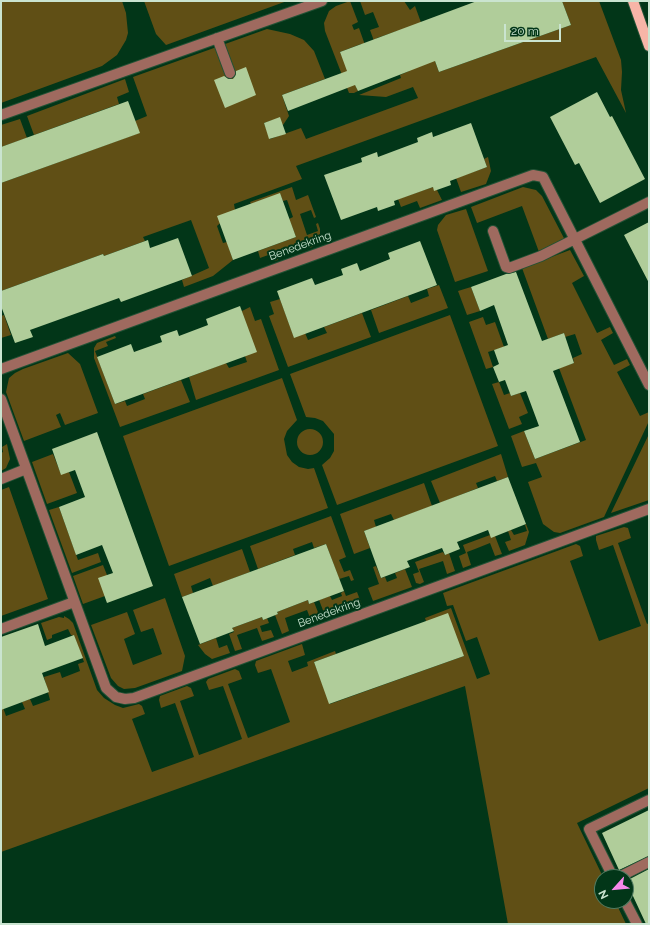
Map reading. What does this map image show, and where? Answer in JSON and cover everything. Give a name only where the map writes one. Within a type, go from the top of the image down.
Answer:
[{"type":"main road","points":[[633,1],[649,46]]},
{"type":"street","points":[[1,115],[322,1]]},
{"type":"street","points":[[217,38],[230,73]]},
{"type":"street","name":"Benedekring","points":[[1,369],[533,175],[543,177],[649,385]]},
{"type":"street","points":[[493,230],[507,268],[541,256],[649,202]]},
{"type":"street","name":"Benedekring","points":[[1,399],[106,688],[116,697],[125,699],[134,698],[649,509]]},
{"type":"street","points":[[1,479],[26,469]]},
{"type":"street","points":[[1,629],[74,602]]},
{"type":"street","points":[[609,869],[589,829],[649,800]]},
{"type":"street","points":[[634,870],[649,862]]},
{"type":"street","points":[[629,909],[637,924]]},
{"type":"shaded area","points":[[1,1],[122,1],[126,13],[128,33],[126,40],[117,55],[102,66],[1,103]]},
{"type":"shaded area","points":[[144,1],[287,1],[166,45],[156,34]]},
{"type":"shaded area","points":[[350,1],[358,22],[352,25],[354,30],[359,28],[365,45],[361,44],[340,52],[358,91],[354,93],[349,93],[325,31],[324,23],[329,11],[336,6]]},
{"type":"shaded area","points":[[360,1],[404,1],[410,10],[415,6],[439,72],[571,25],[562,1],[599,1],[621,60],[621,90],[626,113],[596,57],[296,166],[302,179],[234,204],[235,210],[217,226],[223,243],[227,242],[233,260],[213,276],[184,287],[182,280],[209,268],[191,220],[143,237],[145,241],[104,256],[103,254],[1,291],[1,183],[139,133],[135,121],[147,116],[133,77],[267,29],[290,34],[304,40],[314,51],[325,79],[282,95],[289,116],[283,125],[273,120],[264,123],[270,139],[301,128],[306,139],[418,98],[413,87],[386,97],[359,95],[401,78],[400,75],[409,71],[401,50],[404,49],[397,31],[377,38],[374,41],[370,30],[379,27],[373,12],[365,15]]},
{"type":"shaded area","points":[[125,79],[129,92],[117,97],[119,104],[34,135],[27,116]]},
{"type":"shaded area","points":[[20,119],[27,138],[1,147],[1,125]]},
{"type":"shaded area","points":[[488,157],[491,171],[486,184],[461,192],[456,178],[487,167],[484,159]]},
{"type":"shaded area","points":[[292,187],[296,200],[308,195],[316,217],[314,218],[311,210],[300,214],[307,235],[318,231],[316,224],[318,223],[320,237],[314,246],[310,248],[307,242],[275,253],[278,260],[274,261],[271,254],[260,258],[258,251],[296,237],[289,219],[293,217],[287,200],[283,201],[280,194],[251,204],[250,202]]},
{"type":"shaded area","points":[[433,187],[437,190],[442,200],[420,208],[417,201],[401,207],[398,199]]},
{"type":"shaded area","points":[[523,187],[536,190],[542,196],[566,242],[539,252],[522,206],[477,223],[471,207]]},
{"type":"shaded area","points":[[466,209],[488,271],[455,282],[437,230],[438,225],[446,215]]},
{"type":"shaded area","points":[[570,250],[584,276],[572,283],[597,333],[610,327],[613,333],[601,340],[614,365],[627,359],[630,365],[617,372],[640,416],[649,412],[649,421],[604,517],[560,533],[554,532],[543,524],[528,482],[542,477],[536,463],[522,467],[511,436],[524,431],[535,459],[586,440],[559,368],[574,363],[573,358],[582,354],[575,334],[565,337],[564,333],[548,339],[522,268]]},
{"type":"shaded area","points":[[439,285],[448,308],[379,333],[371,310],[408,296],[411,303],[429,296],[427,289]]},
{"type":"shaded area","points":[[471,287],[480,311],[467,315],[458,291]]},
{"type":"shaded area","points":[[280,299],[294,337],[305,333],[308,340],[327,333],[324,327],[362,313],[371,337],[288,367],[269,316],[274,314],[270,302]]},
{"type":"shaded area","points":[[250,307],[255,321],[261,319],[279,370],[196,400],[189,377],[226,363],[229,368],[247,362],[245,356],[242,311]]},
{"type":"shaded area","points":[[4,315],[11,335],[1,338],[1,316]]},
{"type":"shaded area","points":[[450,315],[498,446],[337,505],[322,465],[330,458],[334,451],[334,434],[323,421],[306,417],[290,374]]},
{"type":"shaded area","points":[[483,317],[486,325],[495,322],[504,347],[488,352],[493,367],[486,369],[469,322]]},
{"type":"shaded area","points":[[115,336],[116,338],[106,342],[108,346],[95,351],[115,404],[125,401],[127,406],[145,399],[143,394],[181,380],[190,402],[120,427],[94,358],[94,348],[97,343]]},
{"type":"shaded area","points":[[68,353],[80,364],[98,413],[65,425],[60,413],[56,415],[61,427],[24,441],[6,392],[9,378],[23,369]]},
{"type":"shaded area","points":[[282,378],[297,420],[287,431],[284,439],[287,455],[292,462],[299,467],[308,469],[314,468],[328,508],[169,566],[123,436]]},
{"type":"shaded area","points":[[499,382],[504,395],[510,393],[511,396],[520,393],[528,413],[519,417],[522,424],[509,429],[492,384]]},
{"type":"shaded area","points":[[310,429],[319,433],[323,442],[319,451],[310,455],[301,451],[297,442],[301,433]]},
{"type":"shaded area","points":[[649,434],[649,500],[611,513]]},
{"type":"shaded area","points":[[7,444],[10,459],[6,468],[1,471],[1,453],[3,452],[2,447]]},
{"type":"shaded area","points":[[53,454],[61,474],[69,472],[77,493],[47,504],[32,462]]},
{"type":"shaded area","points":[[501,454],[508,477],[497,481],[495,476],[476,483],[478,488],[440,503],[431,481]]},
{"type":"shaded area","points":[[424,483],[432,506],[394,520],[391,514],[374,520],[376,527],[364,531],[370,548],[354,554],[340,514]]},
{"type":"shaded area","points":[[9,487],[48,599],[1,616],[1,490]]},
{"type":"shaded area","points":[[59,507],[78,560],[98,553],[101,562],[72,573],[49,510]]},
{"type":"shaded area","points":[[331,516],[346,557],[339,560],[344,572],[350,570],[354,580],[351,581],[349,576],[339,579],[326,544],[314,548],[312,542],[293,549],[295,555],[258,569],[250,546]]},
{"type":"shaded area","points":[[526,524],[529,532],[525,545],[509,551],[505,542],[511,540],[508,531],[511,530],[514,535],[527,531]]},
{"type":"shaded area","points":[[624,527],[628,528],[631,538],[618,543],[647,624],[649,623],[649,788],[577,823],[599,869],[594,869],[594,909],[619,909],[626,924],[508,924],[465,686],[1,852],[1,702],[6,716],[25,709],[22,702],[30,699],[33,706],[50,700],[44,677],[60,672],[62,678],[80,671],[78,664],[84,662],[74,636],[71,635],[68,629],[52,635],[52,638],[47,640],[41,623],[59,617],[64,618],[64,616],[69,619],[73,623],[97,690],[104,698],[123,708],[139,704],[142,706],[145,714],[132,719],[152,772],[194,757],[175,703],[161,708],[159,700],[160,696],[187,686],[191,688],[194,696],[180,701],[199,755],[213,750],[242,739],[223,686],[209,690],[206,682],[208,679],[235,669],[239,671],[242,679],[228,684],[248,738],[290,722],[271,669],[258,673],[255,665],[256,661],[302,644],[305,655],[288,661],[292,672],[308,666],[307,662],[335,651],[336,654],[314,662],[330,704],[464,656],[426,621],[425,618],[451,608],[477,679],[490,674],[477,637],[466,641],[453,605],[447,606],[443,593],[576,544],[580,546],[583,556],[570,561],[599,641],[641,626],[613,545],[599,550],[596,536]]},
{"type":"shaded area","points":[[490,535],[495,536],[502,554],[495,556],[490,543],[467,552],[471,565],[463,568],[459,556],[466,553],[463,545]]},
{"type":"shaded area","points":[[242,549],[250,572],[213,586],[210,578],[191,586],[193,593],[182,597],[174,574]]},
{"type":"shaded area","points":[[443,552],[445,555],[449,553],[455,571],[447,574],[443,561],[419,569],[424,582],[420,584],[416,583],[413,574],[419,572],[415,562]]},
{"type":"shaded area","points":[[103,565],[107,575],[105,596],[83,604],[73,576]]},
{"type":"shaded area","points":[[376,566],[381,578],[385,577],[387,582],[397,578],[395,573],[405,569],[412,587],[373,601],[368,588],[379,584],[373,567]]},
{"type":"shaded area","points":[[344,591],[346,596],[357,592],[362,605],[326,618],[319,600],[330,596],[332,600],[342,596],[341,593]]},
{"type":"shaded area","points":[[165,598],[185,656],[182,671],[135,688],[124,689],[118,686],[111,678],[91,625],[127,612],[135,634],[124,639],[133,665],[162,654],[153,628],[141,632],[133,610]]},
{"type":"shaded area","points":[[308,600],[309,604],[314,602],[321,620],[312,623],[307,610],[285,618],[289,631],[282,634],[275,615],[278,614],[277,612]]},
{"type":"shaded area","points":[[262,617],[263,620],[267,618],[269,623],[260,626],[262,632],[271,630],[274,637],[262,641],[257,628],[237,635],[242,649],[235,651],[229,634],[234,632],[232,628]]},
{"type":"shaded area","points":[[216,638],[219,648],[227,645],[230,653],[212,659],[205,654],[198,645]]},
{"type":"building","points":[[477,1],[562,1],[571,25],[439,72],[435,61],[358,91],[355,85],[288,111],[282,95],[347,71],[340,52]]},
{"type":"building","points":[[246,67],[256,95],[225,108],[214,80],[224,76],[229,79],[233,79],[236,71]]},
{"type":"building","points":[[597,92],[610,117],[612,116],[645,179],[600,203],[579,163],[575,165],[550,117]]},
{"type":"building","points":[[128,101],[140,133],[1,183],[1,147]]},
{"type":"building","points":[[280,117],[286,134],[269,139],[264,123]]},
{"type":"building","points":[[471,123],[487,167],[450,181],[451,185],[434,191],[433,187],[394,201],[395,205],[378,211],[377,207],[341,220],[324,175],[362,162],[361,158],[377,152],[378,157],[418,142],[417,138],[432,132],[433,137]]},
{"type":"building","points":[[280,193],[296,237],[233,260],[217,216]]},
{"type":"building","points":[[649,222],[649,283],[624,235]]},
{"type":"building","points":[[178,238],[192,276],[121,302],[119,298],[30,330],[33,337],[15,343],[1,306],[1,291],[103,254],[104,256],[148,240],[150,248]]},
{"type":"building","points":[[420,241],[437,285],[294,338],[277,291],[312,278],[315,285],[343,275],[341,269],[357,263],[360,271],[390,259],[388,253]]},
{"type":"building","points":[[516,272],[542,341],[564,333],[574,363],[553,371],[580,442],[535,459],[524,431],[539,426],[526,391],[511,396],[505,380],[499,382],[493,367],[499,364],[494,350],[508,345],[494,305],[480,311],[471,287],[506,274]]},
{"type":"building","points":[[240,306],[257,352],[115,404],[97,357],[131,344],[134,352],[162,342],[160,336],[177,330],[179,336],[208,325],[206,319]]},
{"type":"building","points":[[97,432],[153,586],[107,603],[98,578],[113,573],[102,545],[76,555],[59,507],[85,497],[75,470],[61,475],[52,449]]},
{"type":"building","points":[[508,477],[526,524],[491,538],[488,530],[457,542],[460,549],[445,555],[442,548],[407,561],[410,567],[381,578],[364,531]]},
{"type":"building","points":[[326,544],[344,591],[309,604],[308,600],[277,612],[278,614],[263,620],[262,617],[232,628],[234,631],[200,644],[182,597]]},
{"type":"building","points":[[448,613],[464,656],[329,704],[314,662]]},
{"type":"building","points":[[38,624],[45,646],[74,635],[83,658],[42,673],[49,692],[1,710],[1,637]]},
{"type":"building","points":[[649,810],[649,856],[619,869],[602,833]]},
{"type":"building","points":[[649,869],[649,924],[646,924],[634,898],[634,877]]}]
